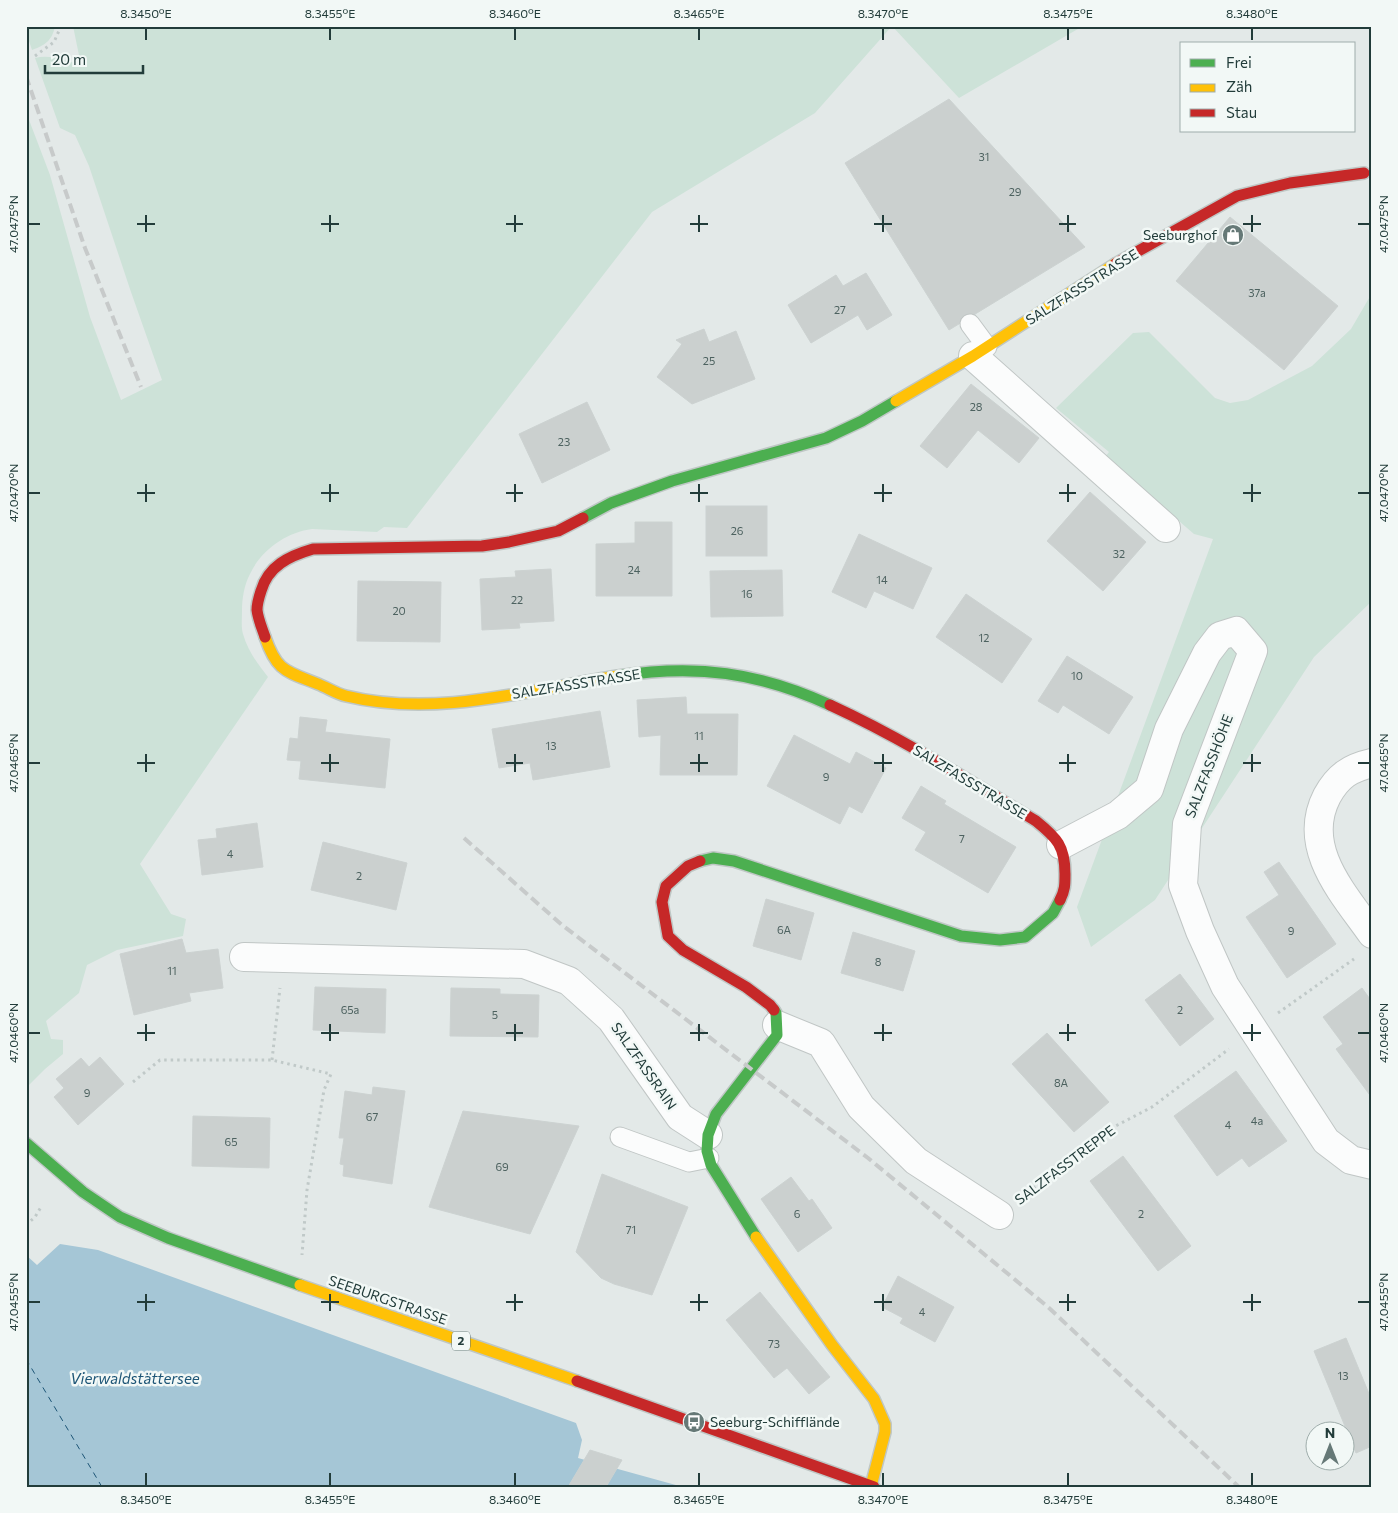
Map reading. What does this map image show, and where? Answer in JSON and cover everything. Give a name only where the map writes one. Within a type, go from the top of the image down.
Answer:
[{"type":"street","name":"SALZFASSSTRASSE","points":[[1061,846],[1050,832],[1036,821],[901,741],[837,707],[791,688],[745,676],[689,670],[617,675],[461,703],[406,705],[344,696],[299,676],[278,664],[268,645],[256,610],[261,587],[268,574],[281,561],[289,556],[313,549],[482,546],[509,542],[558,531],[611,503],[664,484],[826,438],[862,421],[980,352],[1107,269],[1237,196],[1290,183],[1364,173]]},
{"type":"street","points":[[980,352],[1166,528]]},
{"type":"street","name":"SALZFASSHÖHE","points":[[1061,846],[1118,815],[1149,789],[1169,730],[1207,653],[1220,636],[1236,631],[1253,651],[1187,824],[1183,885],[1200,931],[1225,986],[1326,1141],[1351,1160],[1372,1165]]},
{"type":"street","points":[[1372,763],[1355,767],[1334,783],[1320,809],[1319,842],[1327,869],[1372,934]]},
{"type":"street","points":[[872,1486],[885,1432],[885,1424],[874,1399],[832,1346],[748,1226],[711,1165],[709,1146],[716,1114],[777,1035],[776,1013],[770,1005],[746,987],[683,950],[668,936],[662,902],[666,886],[688,866],[698,861],[712,858],[734,861],[961,936],[1000,940],[1025,937],[1053,913],[1065,890],[1065,860],[1061,846]]},
{"type":"street","name":"SALZFASSRAIN","points":[[244,957],[524,964],[569,981],[611,1019],[680,1117],[709,1146]]},
{"type":"street","points":[[777,1024],[820,1043],[861,1107],[916,1161],[999,1216]]},
{"type":"street","name":"SEEBURGSTRASSE","points":[[26,1143],[61,1176],[89,1197],[120,1216],[147,1229],[217,1256],[872,1486]]},
{"type":"lane","points":[[970,324],[980,352]]},
{"type":"lane","points":[[620,1137],[689,1162],[709,1146]]},
{"type":"path","points":[[35,56],[54,42],[61,26]]},
{"type":"path","points":[[1272,1010],[1275,1015],[1356,958]]},
{"type":"path","points":[[272,1060],[280,982]]},
{"type":"path","name":"SALZFASSTREPPE","points":[[999,1216],[1106,1131],[1152,1107],[1253,1030]]},
{"type":"path","points":[[133,1082],[160,1060],[272,1060],[331,1074],[324,1090],[307,1190],[299,1285]]},
{"type":"path","points":[[26,1225],[35,1217],[41,1207]]},
{"type":"green space","points":[[26,26],[55,26],[47,42],[32,50]]},
{"type":"green space","points":[[73,26],[892,26],[815,113],[652,212],[407,528],[384,527],[377,532],[312,529],[284,538],[261,557],[250,574],[245,587],[242,602],[242,626],[250,651],[268,677],[140,864],[171,914],[186,919],[183,936],[117,950],[87,965],[79,993],[46,1021],[51,1039],[63,1040],[63,1054],[26,1088],[26,112],[50,175],[90,317],[121,400],[162,380],[89,166],[75,135],[60,128],[35,58],[53,57],[81,65]]},
{"type":"green space","points":[[892,26],[1083,26],[959,98]]},
{"type":"green space","points":[[1372,293],[1372,601],[1314,657],[1155,900],[1091,947],[1077,907],[1213,539],[1194,534],[1105,457],[1109,452],[1056,408],[1133,333],[1149,332],[1215,398],[1230,403],[1248,400],[1312,366],[1351,329]]},
{"type":"water","name":"Vierwaldstättersee","points":[[60,1244],[98,1250],[576,1423],[582,1440],[578,1458],[683,1487],[26,1487],[26,1255],[37,1265]]},
{"type":"building","points":[[949,99],[1085,247],[949,330],[845,163]]},
{"type":"building","points":[[1230,217],[1338,306],[1284,370],[1176,281]]},
{"type":"building","points":[[866,273],[892,315],[867,330],[858,315],[811,343],[788,305],[836,275],[843,286]]},
{"type":"building","points":[[704,329],[709,342],[736,331],[755,379],[692,404],[657,377],[682,344],[676,340]]},
{"type":"building","points":[[971,384],[1039,438],[1019,463],[978,430],[947,468],[920,446]]},
{"type":"building","points":[[587,402],[610,450],[542,483],[519,434]]},
{"type":"building","points":[[1090,492],[1146,542],[1103,591],[1047,541]]},
{"type":"building","points":[[706,506],[767,506],[767,556],[706,556]]},
{"type":"building","points":[[635,522],[672,522],[672,596],[596,596],[596,544],[635,543]]},
{"type":"building","points":[[859,534],[932,568],[913,609],[874,591],[866,608],[832,592]]},
{"type":"building","points":[[551,569],[554,621],[519,623],[520,628],[482,630],[480,579],[516,577],[515,571]]},
{"type":"building","points":[[782,570],[783,616],[711,617],[710,571]]},
{"type":"building","points":[[358,581],[441,582],[440,642],[357,641]]},
{"type":"building","points":[[966,594],[1032,639],[1002,683],[936,637]]},
{"type":"building","points":[[1067,656],[1133,697],[1109,734],[1063,705],[1058,713],[1038,701]]},
{"type":"building","points":[[686,697],[687,714],[738,714],[737,775],[660,775],[661,735],[639,737],[637,700]]},
{"type":"building","points":[[600,711],[610,767],[533,780],[530,763],[499,768],[492,729]]},
{"type":"building","points":[[300,717],[327,720],[325,732],[390,739],[385,788],[299,779],[301,761],[287,760],[290,738],[298,739]]},
{"type":"building","points":[[794,735],[850,764],[856,752],[886,768],[862,813],[849,806],[840,824],[767,786]]},
{"type":"building","points":[[921,786],[946,801],[944,804],[1016,847],[988,893],[915,850],[926,832],[902,818]]},
{"type":"building","points":[[257,823],[263,867],[202,875],[198,840],[217,838],[216,829]]},
{"type":"building","points":[[323,842],[407,863],[396,910],[311,890]]},
{"type":"building","points":[[1279,862],[1336,944],[1287,978],[1246,917],[1279,895],[1264,872]]},
{"type":"building","points":[[766,899],[814,913],[801,960],[753,946]]},
{"type":"building","points":[[853,932],[915,951],[903,991],[841,973]]},
{"type":"building","points":[[182,939],[186,953],[218,949],[223,988],[189,993],[191,1001],[134,1015],[120,954]]},
{"type":"building","points":[[1180,974],[1214,1019],[1180,1046],[1145,1000]]},
{"type":"building","points":[[315,987],[386,989],[385,1033],[313,1030]]},
{"type":"building","points":[[451,988],[500,989],[500,994],[539,995],[538,1037],[450,1036]]},
{"type":"building","points":[[1362,988],[1372,1002],[1372,1098],[1336,1049],[1343,1044],[1323,1017]]},
{"type":"building","points":[[1047,1033],[1109,1102],[1074,1132],[1012,1064]]},
{"type":"building","points":[[100,1057],[124,1084],[78,1125],[54,1097],[64,1088],[56,1079],[81,1058],[89,1067]]},
{"type":"building","points":[[1236,1071],[1287,1141],[1249,1167],[1242,1158],[1217,1176],[1174,1116]]},
{"type":"building","points":[[373,1087],[405,1091],[392,1184],[343,1176],[344,1165],[340,1164],[344,1138],[339,1138],[345,1091],[372,1095]]},
{"type":"building","points":[[463,1111],[579,1126],[530,1234],[429,1207]]},
{"type":"building","points":[[193,1116],[270,1118],[269,1168],[192,1166]]},
{"type":"building","points":[[1123,1156],[1191,1246],[1158,1271],[1090,1181]]},
{"type":"building","points":[[602,1174],[688,1207],[652,1295],[614,1284],[601,1278],[576,1252]]},
{"type":"building","points":[[791,1177],[809,1201],[812,1199],[832,1228],[798,1252],[761,1199]]},
{"type":"building","points":[[898,1276],[954,1307],[935,1342],[900,1323],[903,1318],[882,1307]]},
{"type":"building","points":[[760,1292],[830,1377],[809,1394],[787,1368],[774,1378],[726,1320]]},
{"type":"building","points":[[1346,1338],[1372,1401],[1372,1446],[1356,1453],[1356,1420],[1342,1420],[1314,1351]]},
{"type":"building","points":[[590,1450],[622,1460],[606,1487],[568,1487]]},
{"type":"ferry route","points":[[26,1359],[102,1487]]},
{"type":"railway","points":[[26,76],[85,248],[141,387]]},
{"type":"railway","points":[[464,838],[562,925],[868,1158],[1048,1307],[1239,1487]]},
{"type":"traffic: fast","points":[[583,518],[611,503],[672,481],[826,438],[862,421],[896,401]]},
{"type":"traffic: fast","points":[[618,676],[674,671],[726,674],[752,678],[777,685],[830,705]]},
{"type":"traffic: fast","points":[[700,861],[713,858],[734,861],[961,936],[1000,940],[1025,937],[1053,913],[1060,900]]},
{"type":"traffic: fast","points":[[756,1237],[711,1165],[707,1151],[708,1135],[716,1114],[777,1035],[776,1013],[774,1010]]},
{"type":"traffic: fast","points":[[26,1143],[83,1192],[120,1217],[168,1238],[300,1285]]},
{"type":"traffic: slow","points":[[896,401],[973,356],[1115,264]]},
{"type":"traffic: slow","points":[[265,637],[274,657],[290,673],[343,695],[380,702],[414,704],[482,700],[618,676]]},
{"type":"traffic: slow","points":[[756,1237],[832,1345],[874,1399],[885,1424],[885,1432],[871,1486]]},
{"type":"traffic: slow","points":[[300,1285],[577,1381]]},
{"type":"traffic: jam","points":[[1115,264],[1237,196],[1290,183],[1364,173]]},
{"type":"traffic: jam","points":[[265,637],[257,610],[264,582],[281,563],[304,552],[313,549],[482,546],[558,531],[583,518]]},
{"type":"traffic: jam","points":[[830,705],[883,731],[1036,821],[1054,838],[1061,849],[1065,864],[1065,884],[1060,900]]},
{"type":"traffic: jam","points":[[700,861],[688,866],[666,886],[662,902],[668,936],[683,950],[746,987],[774,1010]]},
{"type":"traffic: jam","points":[[577,1381],[874,1487]]},
{"type":"place","name":"Seeburghof","points":[[1233,235]]},
{"type":"place","name":"Seeburg-Schifflände","points":[[694,1422]]}]
